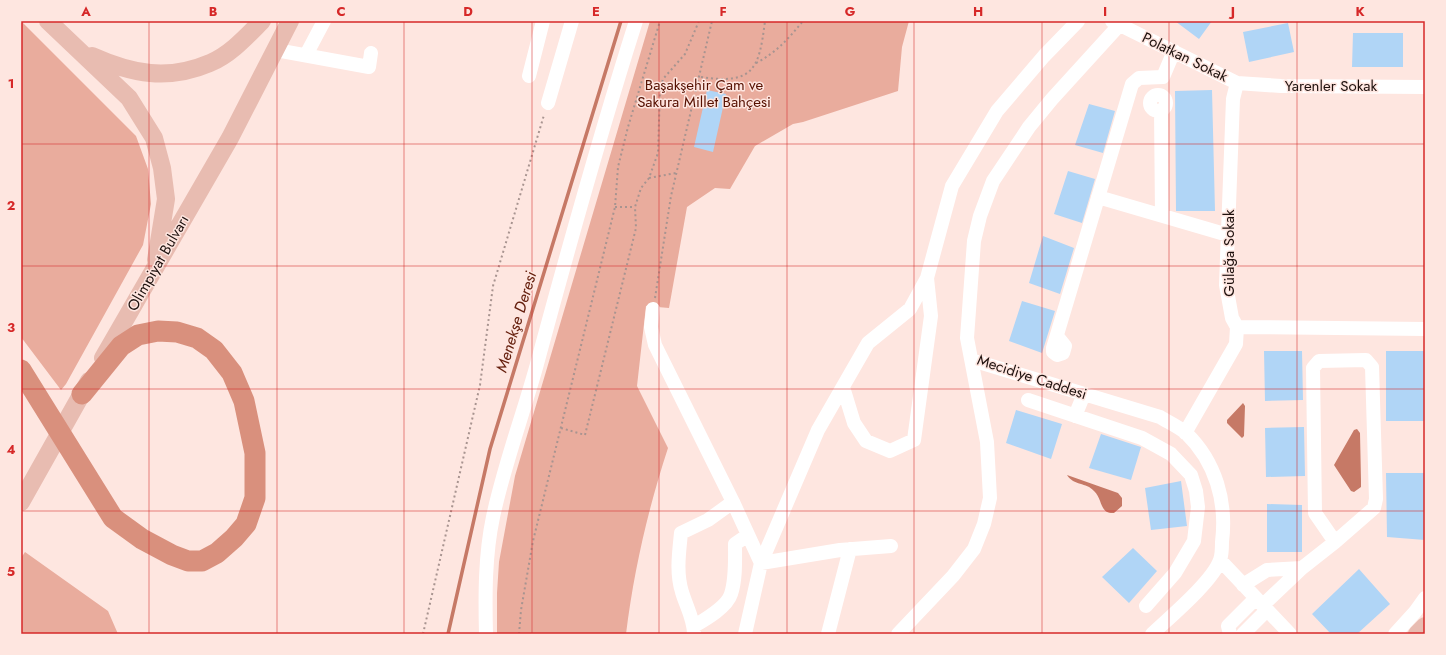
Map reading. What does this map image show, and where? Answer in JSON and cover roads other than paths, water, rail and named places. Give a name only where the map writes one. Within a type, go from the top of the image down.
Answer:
[{"type":"highway","points":[[21,370],[113,518],[142,538],[172,555],[188,561],[202,560],[218,553],[246,524],[255,498],[257,480],[255,453],[244,401],[232,373],[214,350],[197,338],[177,332],[158,331],[138,335],[121,346],[82,394]]},
{"type":"main road","points":[[48,21],[129,98],[154,138],[162,168],[166,199],[154,270]]},
{"type":"main road","points":[[76,49],[116,67],[143,74],[175,74],[211,63],[240,43],[262,21]]},
{"type":"main road","name":"Olimpiyat Bulvarı","points":[[21,502],[230,138],[290,21]]},
{"type":"main road","points":[[1418,634],[1425,626]]},
{"type":"street","points":[[306,55],[324,21]]},
{"type":"street","points":[[529,76],[543,21]]},
{"type":"street","points":[[548,103],[572,21]]},
{"type":"street","points":[[486,634],[485,598],[487,561],[492,518],[525,406],[590,171],[636,21]]},
{"type":"street","points":[[745,634],[760,563],[818,430],[868,343],[910,309],[927,278],[952,186],[997,111],[1044,56],[1078,21]]},
{"type":"street","name":"Polatkan Sokak","points":[[1118,22],[1237,83]]},
{"type":"street","name":"Mecidiye Caddesi","points":[[1118,22],[1029,127],[992,181],[980,216],[972,267],[967,338],[972,360],[1160,417],[1185,433],[1203,453],[1214,472],[1221,494],[1224,528],[1220,560],[1205,582],[1152,634]]},
{"type":"street","points":[[276,50],[369,67],[371,53]]},
{"type":"street","points":[[1057,336],[1132,84],[1140,78],[1163,77],[1174,51]]},
{"type":"street","name":"Yarenler Sokak","points":[[1237,83],[1281,86],[1425,87]]},
{"type":"street","name":"Gülağa Sokak","points":[[1185,433],[1236,344],[1237,327],[1232,318],[1226,286],[1233,99],[1237,83]]},
{"type":"street","points":[[1161,110],[1162,215]]},
{"type":"street","points":[[1098,197],[1228,235]]},
{"type":"street","points":[[843,387],[854,423],[866,441],[890,451],[914,440],[931,316],[927,278]]},
{"type":"street","points":[[653,309],[651,327],[655,345],[734,502],[760,563]]},
{"type":"street","points":[[1237,327],[1425,329]]},
{"type":"street","points":[[898,634],[953,576],[974,549],[984,524],[990,498],[987,442],[972,360]]},
{"type":"street","points":[[1230,634],[1228,626],[1262,604],[1302,568],[1334,542],[1374,508],[1376,499],[1372,367],[1366,360],[1319,361],[1313,368],[1315,513],[1334,542]]},
{"type":"street","points":[[1075,416],[1084,394]]},
{"type":"street","points":[[1028,400],[1142,438],[1171,454],[1190,475],[1196,491],[1198,508],[1194,541],[1175,573],[1146,606]]},
{"type":"street","points":[[734,502],[708,520],[681,533],[678,561],[682,591],[694,630],[713,616],[731,595],[735,563],[735,544],[748,535]]},
{"type":"street","points":[[760,563],[850,549],[892,546]]},
{"type":"street","points":[[828,634],[850,549]]},
{"type":"street","points":[[1220,560],[1290,634]]},
{"type":"street","points":[[1243,585],[1267,570],[1302,568]]},
{"type":"street","points":[[1395,634],[1415,612],[1425,598]]},
{"type":"street","points":[[1243,634],[1262,604]]},
{"type":"waterway","name":"Menekşe Deresi","points":[[448,634],[490,449],[621,21]]},
{"type":"park label","name":"Başakşehir Çam ve Sakura Millet Bahçesi","points":[[704,94]]}]
